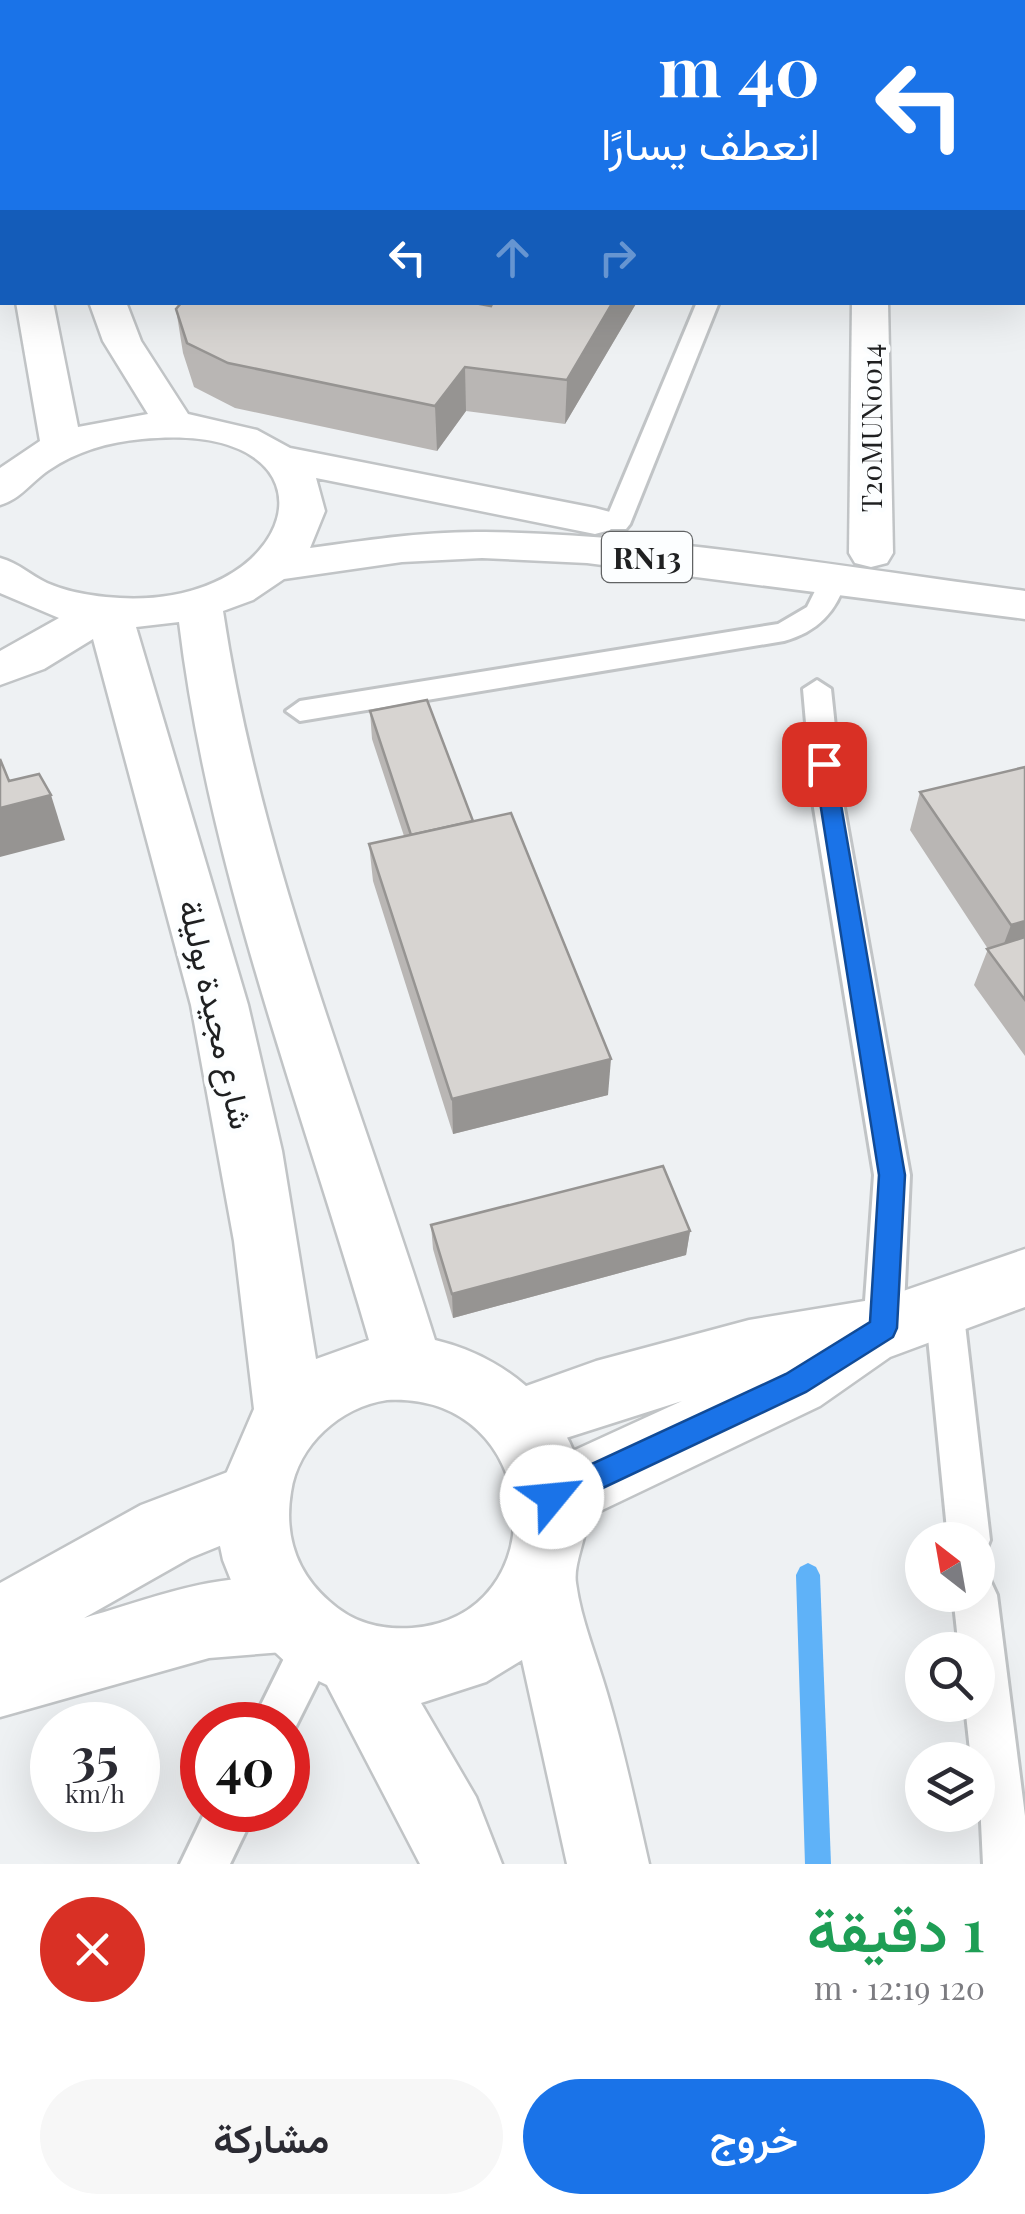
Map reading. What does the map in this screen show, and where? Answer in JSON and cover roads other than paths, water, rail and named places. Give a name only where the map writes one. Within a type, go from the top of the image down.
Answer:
[{"type":"main road","points":[[0,326],[30,305]]},
{"type":"main road","points":[[34,305],[55,449]]},
{"type":"main road","points":[[109,305],[122,341],[175,424]]},
{"type":"main road","name":"T20MUN0014","points":[[870,305],[871,553]]},
{"type":"main road","points":[[0,492],[15,474],[55,449],[136,426],[175,424],[236,434],[282,460],[300,484],[304,511],[293,541],[267,568],[199,602],[155,612],[106,614],[54,605],[17,588],[0,572]]},
{"type":"main road","points":[[0,433],[55,449]]},
{"type":"main road","name":"RN13","points":[[282,460],[617,524],[1025,575]]},
{"type":"main road","name":"RN13","points":[[267,568],[402,550],[482,545],[587,550],[1025,605]]},
{"type":"main road","name":"شارع مجيدة بوليلة","points":[[199,602],[213,724],[260,911],[315,1084],[380,1259],[410,1367]]},
{"type":"main road","points":[[0,669],[106,614]]},
{"type":"main road","name":"شارع مجيدة بوليلة","points":[[106,614],[164,791],[234,1062],[273,1282],[290,1422]]},
{"type":"main road","points":[[522,1420],[596,1393],[749,1351],[914,1318],[1025,1278]]},
{"type":"main road","points":[[552,1497],[796,1383],[914,1318]]},
{"type":"main road","points":[[0,1679],[209,1622],[318,1640],[398,1667],[441,1660],[480,1642],[513,1612],[537,1576],[550,1538],[552,1497],[542,1456],[522,1420],[491,1391],[452,1373],[410,1367],[366,1373],[325,1392],[290,1422],[267,1458],[254,1497],[252,1538],[262,1580],[318,1640],[448,1826],[460,1864]]},
{"type":"main road","points":[[0,1624],[167,1531],[254,1497]]},
{"type":"main road","points":[[537,1576],[586,1756],[608,1864]]},
{"type":"lane","points":[[617,524],[707,305]]},
{"type":"lane","points":[[300,712],[784,632],[813,619],[828,599],[833,579]]},
{"type":"lane","points":[[817,688],[828,802],[914,1318],[965,1522]]},
{"type":"lane","points":[[977,1612],[1007,1864]]},
{"type":"lane","points":[[286,1702],[318,1640]]},
{"type":"lane","points":[[204,1864],[221,1832]]},
{"type":"waterway","points":[[808,1575],[818,1864]]}]
